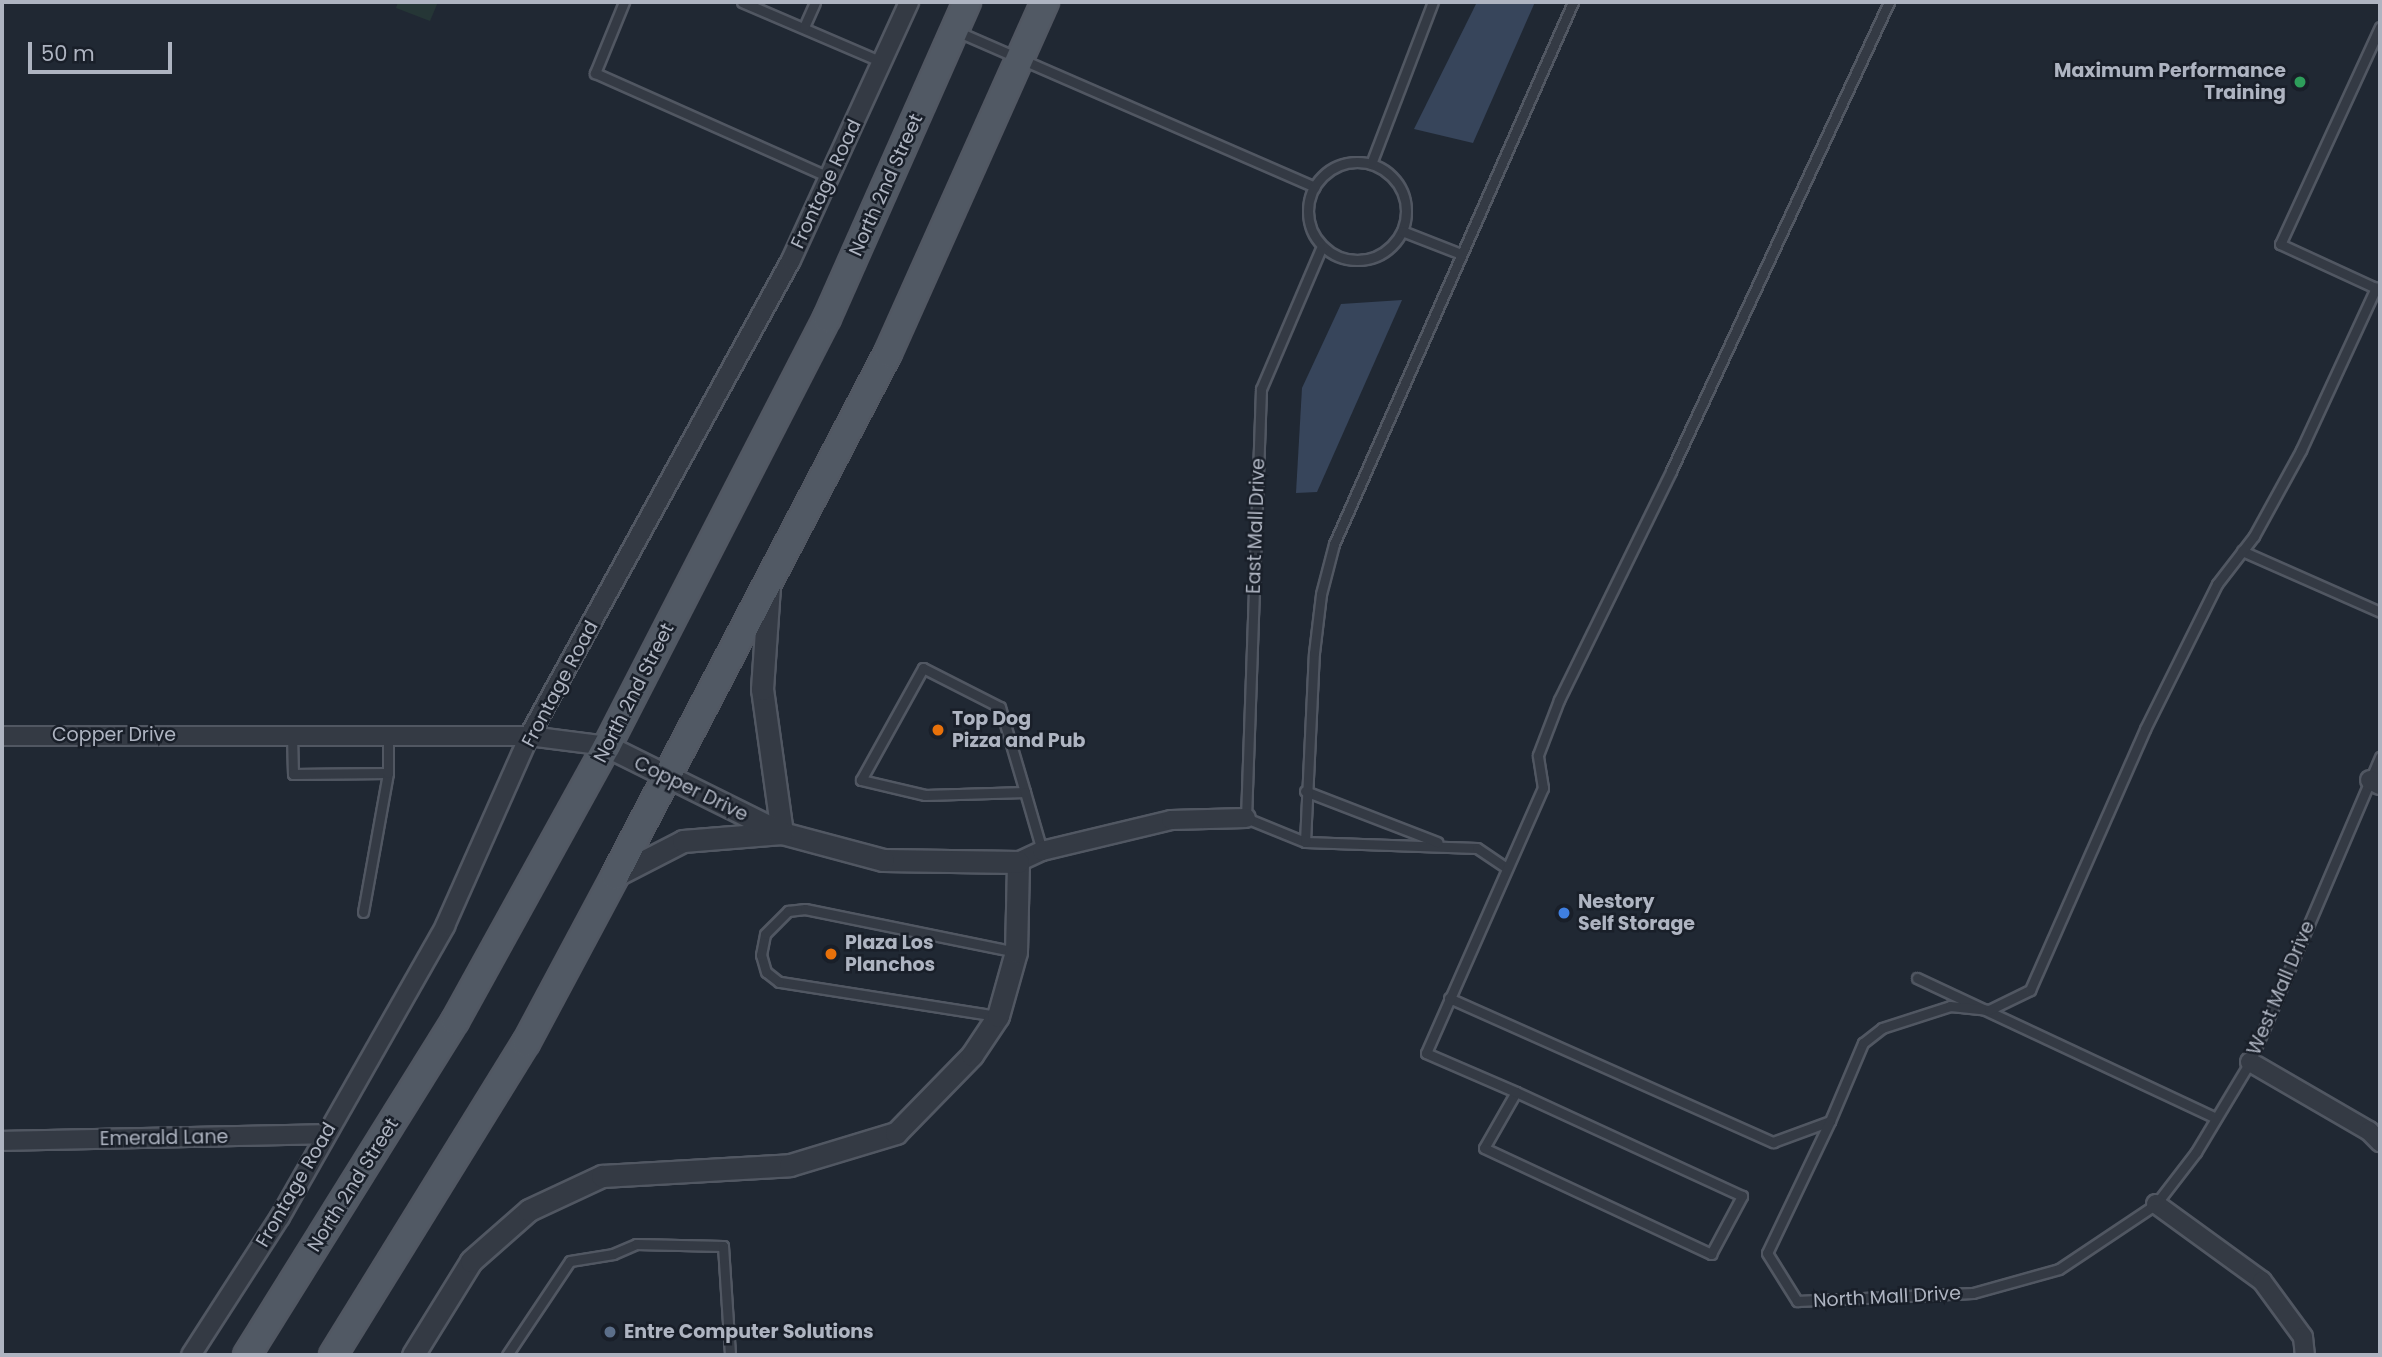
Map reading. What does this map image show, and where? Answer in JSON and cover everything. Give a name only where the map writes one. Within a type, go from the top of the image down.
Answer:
[{"type":"main road","name":"North 2nd Street","points":[[247,1355],[454,1021],[607,746],[827,318],[967,2]]},
{"type":"main road","points":[[333,1355],[527,1043],[615,876],[888,353],[1045,2]]},
{"type":"street","name":"Frontage Road","points":[[191,1355],[280,1217],[445,926],[529,736],[756,326],[830,177],[909,2]]},
{"type":"street","points":[[615,876],[683,841],[782,833],[762,689],[769,580]]},
{"type":"street","name":"Copper Drive","points":[[2,736],[529,736],[607,746],[666,778],[782,833],[883,860],[1018,862],[1042,851],[1171,820],[1246,818]]},
{"type":"street","points":[[413,1355],[471,1261],[529,1210],[602,1176],[790,1165],[896,1133],[972,1055],[998,1016],[1016,952],[1018,862]]},
{"type":"street","points":[[2250,1062],[2369,1131],[2380,1142]]},
{"type":"street","name":"Emerald Lane","points":[[2,1141],[325,1134]]},
{"type":"street","points":[[2156,1205],[2262,1281],[2303,1337],[2305,1355]]},
{"type":"lane","points":[[624,2],[595,73],[830,177]]},
{"type":"lane","points":[[742,2],[883,63]]},
{"type":"lane","points":[[804,27],[815,2]]},
{"type":"lane","points":[[1371,164],[1433,2]]},
{"type":"lane","points":[[1305,842],[1305,791],[1321,594],[1334,544],[1573,2]]},
{"type":"lane","points":[[1516,1092],[1484,1149],[1712,1254],[1742,1196],[1516,1092],[1426,1052],[1543,788],[1538,755],[1559,700],[1671,471],[1889,2]]},
{"type":"lane","points":[[1449,998],[1773,1142],[1830,1121],[1863,1043],[1882,1028],[1950,1006],[1989,1010],[2030,990],[2145,729],[2217,584],[2242,551],[2301,450],[2378,289],[2280,244],[2380,27]]},
{"type":"lane","points":[[955,30],[1314,187]]},
{"type":"lane","points":[[1371,164],[1398,183],[1405,198],[1402,231],[1381,254],[1366,259],[1335,255],[1322,246],[1308,218],[1314,187],[1339,165],[1371,164]]},
{"type":"lane","points":[[1402,231],[1461,254]]},
{"type":"lane","name":"East Mall Drive","points":[[1246,818],[1261,389],[1322,246]]},
{"type":"lane","points":[[2242,551],[2380,612]]},
{"type":"lane","points":[[1025,792],[967,797],[925,794],[861,780],[923,668],[1000,707],[1025,792],[1042,851]]},
{"type":"lane","points":[[292,734],[293,774],[388,773]]},
{"type":"lane","points":[[363,912],[388,773],[388,735]]},
{"type":"lane","name":"West Mall Drive","points":[[2156,1205],[2216,1118],[2250,1062],[2375,783],[2380,757]]},
{"type":"lane","points":[[1305,791],[1444,845]]},
{"type":"lane","points":[[1246,818],[1305,842],[1477,848],[1507,868]]},
{"type":"lane","points":[[998,1016],[779,982],[766,972],[761,955],[765,934],[788,911],[805,909],[1016,952]]},
{"type":"lane","points":[[1917,978],[2216,1118]]},
{"type":"lane","name":"North Mall Drive","points":[[1830,1121],[1767,1253],[1797,1301],[1973,1293],[2059,1269],[2156,1205]]},
{"type":"lane","points":[[507,1355],[570,1261],[612,1254],[636,1244],[723,1246],[730,1355]]},
{"type":"shaded area","points":[[398,2],[438,2],[430,21],[396,8]]},
{"type":"water","points":[[1477,2],[1535,2],[1473,143],[1414,129]]},
{"type":"water","points":[[1402,300],[1317,492],[1296,493],[1302,388],[1341,304]]},
{"type":"place","name":"Maximum Performance Training","points":[[2300,82]]},
{"type":"place","name":"Top Dog Pizza and Pub","points":[[938,730]]},
{"type":"place","name":"Nestory Self Storage","points":[[1564,913]]},
{"type":"place","name":"Plaza Los Planchos","points":[[831,954]]},
{"type":"place","name":"Entre Computer Solutions","points":[[610,1332]]}]
